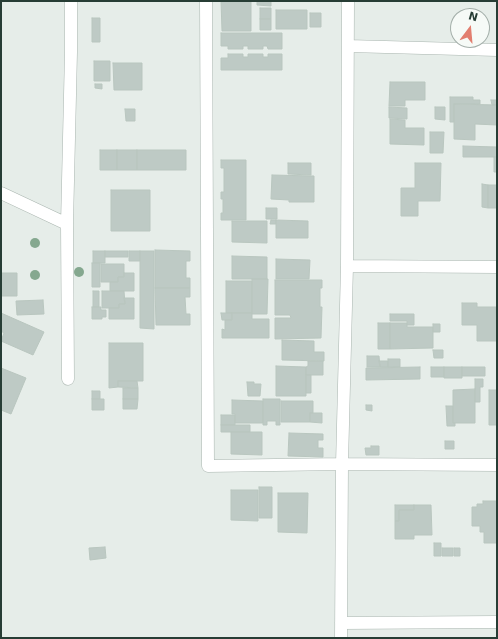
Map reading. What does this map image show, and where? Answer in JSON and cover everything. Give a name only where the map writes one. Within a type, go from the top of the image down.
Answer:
[{"type":"street","points":[[68,379],[67,224],[72,1]]},
{"type":"street","points":[[206,1],[208,466],[342,464],[497,465]]},
{"type":"street","points":[[341,638],[342,464],[347,266],[348,1]]},
{"type":"street","points":[[348,46],[497,50]]},
{"type":"street","points":[[1,193],[67,224]]},
{"type":"street","points":[[347,266],[497,267]]},
{"type":"street","points":[[341,623],[497,622]]},
{"type":"building","points":[[221,1],[251,1],[251,31],[222,31]]},
{"type":"building","points":[[257,1],[271,1],[271,6],[257,5]]},
{"type":"building","points":[[260,8],[271,8],[271,19],[260,19]]},
{"type":"building","points":[[276,10],[307,10],[307,29],[276,29]]},
{"type":"building","points":[[310,13],[321,13],[321,27],[310,27]]},
{"type":"building","points":[[92,18],[100,18],[100,42],[92,42]]},
{"type":"building","points":[[260,19],[271,19],[271,30],[260,30]]},
{"type":"building","points":[[221,33],[282,33],[282,49],[268,49],[267,46],[263,46],[263,49],[248,49],[248,46],[243,46],[243,49],[228,49],[228,46],[221,46]]},
{"type":"building","points":[[228,54],[243,54],[243,57],[248,57],[248,54],[263,54],[263,57],[268,57],[268,54],[282,54],[282,70],[221,70],[221,58],[228,58]]},
{"type":"building","points":[[94,61],[110,61],[110,81],[94,81]]},
{"type":"building","points":[[113,63],[142,63],[142,90],[114,90]]},
{"type":"building","points":[[390,82],[425,82],[425,100],[405,100],[405,106],[389,106]]},
{"type":"building","points":[[95,84],[102,84],[102,89],[95,88]]},
{"type":"building","points":[[450,97],[473,97],[473,100],[480,100],[480,104],[454,104],[454,122],[450,122]]},
{"type":"building","points":[[491,100],[497,100],[497,105],[492,105]]},
{"type":"building","points":[[454,104],[497,105],[497,125],[475,124],[475,140],[454,139]]},
{"type":"building","points":[[389,107],[407,108],[407,119],[389,118]]},
{"type":"building","points":[[435,107],[445,107],[445,120],[435,119]]},
{"type":"building","points":[[125,109],[135,109],[135,121],[126,121]]},
{"type":"building","points":[[390,119],[405,120],[405,128],[424,128],[424,145],[390,144]]},
{"type":"building","points":[[430,132],[444,132],[443,153],[430,153]]},
{"type":"building","points":[[463,146],[497,147],[497,157],[463,157]]},
{"type":"building","points":[[100,150],[117,150],[117,170],[100,170]]},
{"type":"building","points":[[117,150],[137,150],[137,170],[117,170]]},
{"type":"building","points":[[137,150],[186,150],[186,170],[137,170]]},
{"type":"building","points":[[494,157],[497,157],[497,172],[494,172]]},
{"type":"building","points":[[221,160],[246,160],[246,220],[221,220],[221,213],[223,213],[223,199],[221,199],[221,192],[224,192],[224,168],[221,168]]},
{"type":"building","points":[[288,163],[311,163],[311,175],[288,174]]},
{"type":"building","points":[[415,163],[441,163],[440,201],[418,201],[418,216],[401,216],[401,188],[415,188]]},
{"type":"building","points":[[272,175],[314,176],[314,202],[289,202],[289,200],[271,199]]},
{"type":"building","points":[[482,184],[488,185],[488,208],[482,207]]},
{"type":"building","points":[[488,185],[497,185],[497,208],[488,208]]},
{"type":"building","points":[[111,190],[150,190],[150,231],[111,231]]},
{"type":"building","points":[[266,208],[277,208],[277,219],[266,219]]},
{"type":"building","points":[[271,220],[276,220],[276,224],[270,224]]},
{"type":"building","points":[[276,220],[308,221],[308,238],[276,238]]},
{"type":"building","points":[[232,221],[267,221],[267,243],[232,242]]},
{"type":"building","points":[[155,250],[190,251],[190,261],[186,261],[186,278],[190,278],[190,288],[155,288]]},
{"type":"building","points":[[93,251],[105,251],[105,263],[93,263]]},
{"type":"building","points":[[105,251],[128,251],[128,257],[105,257]]},
{"type":"building","points":[[129,251],[140,251],[140,261],[129,261]]},
{"type":"building","points":[[140,251],[154,251],[154,329],[140,328]]},
{"type":"building","points":[[232,256],[267,257],[267,279],[232,279]]},
{"type":"building","points":[[276,259],[310,260],[309,279],[276,279]]},
{"type":"building","points":[[92,263],[100,263],[100,287],[92,287]]},
{"type":"building","points":[[101,264],[124,264],[124,277],[118,277],[118,282],[101,282]]},
{"type":"building","points":[[1,273],[17,273],[17,296],[1,296]]},
{"type":"building","points":[[124,273],[134,273],[134,291],[110,291],[110,282],[118,282],[118,277],[124,277]]},
{"type":"building","points":[[252,279],[268,279],[267,314],[252,314]]},
{"type":"building","points":[[275,280],[322,280],[322,288],[320,288],[320,307],[322,307],[321,338],[275,339],[275,318],[291,318],[290,315],[275,315]]},
{"type":"building","points":[[226,281],[252,281],[252,313],[226,313]]},
{"type":"building","points":[[155,288],[190,288],[190,297],[185,297],[186,314],[190,314],[190,325],[156,325]]},
{"type":"building","points":[[93,291],[99,291],[99,307],[93,307]]},
{"type":"building","points":[[102,291],[124,291],[125,304],[119,304],[119,308],[102,308]]},
{"type":"building","points":[[124,298],[134,298],[134,319],[109,319],[109,308],[119,308],[119,304],[125,304]]},
{"type":"building","points":[[43,300],[44,314],[17,315],[16,301]]},
{"type":"building","points":[[462,303],[477,303],[477,307],[496,307],[497,341],[477,341],[477,325],[462,325]]},
{"type":"building","points":[[92,307],[101,307],[101,310],[106,310],[106,317],[102,317],[102,319],[92,319]]},
{"type":"building","points":[[1,313],[44,332],[33,355],[1,341],[4,333],[1,331]]},
{"type":"building","points":[[221,313],[232,313],[232,320],[222,320]]},
{"type":"building","points":[[232,313],[252,313],[252,319],[269,319],[269,338],[222,338],[222,329],[225,330],[225,320],[232,320]]},
{"type":"building","points":[[390,314],[414,314],[414,325],[407,325],[407,321],[390,321]]},
{"type":"building","points":[[378,323],[390,323],[390,349],[378,349]]},
{"type":"building","points":[[390,323],[407,323],[407,327],[433,327],[433,348],[390,349]]},
{"type":"building","points":[[433,324],[440,324],[440,332],[433,332]]},
{"type":"building","points":[[282,340],[314,341],[314,352],[324,352],[324,361],[282,360]]},
{"type":"building","points":[[109,343],[143,343],[143,381],[118,381],[118,387],[109,388]]},
{"type":"building","points":[[433,350],[443,350],[443,358],[434,358]]},
{"type":"building","points":[[367,356],[379,356],[380,367],[367,367]]},
{"type":"building","points":[[388,359],[400,359],[400,367],[388,367]]},
{"type":"building","points":[[308,361],[323,361],[323,375],[306,375]]},
{"type":"building","points":[[379,361],[388,361],[388,367],[380,367]]},
{"type":"building","points":[[276,366],[306,367],[306,396],[276,396]]},
{"type":"building","points":[[420,367],[420,379],[366,380],[366,368]]},
{"type":"building","points":[[431,367],[444,367],[444,377],[431,377]]},
{"type":"building","points":[[444,367],[462,367],[462,378],[444,378]]},
{"type":"building","points":[[462,367],[485,367],[485,376],[462,376]]},
{"type":"building","points":[[1,368],[26,378],[11,414],[1,410]]},
{"type":"building","points":[[306,375],[311,375],[311,393],[306,393]]},
{"type":"building","points":[[475,379],[483,379],[483,387],[480,387],[480,402],[475,402]]},
{"type":"building","points":[[118,381],[137,381],[138,388],[118,387]]},
{"type":"building","points":[[247,382],[261,384],[260,396],[248,396]]},
{"type":"building","points":[[123,388],[138,388],[138,399],[123,399]]},
{"type":"building","points":[[475,389],[475,423],[453,423],[453,390]]},
{"type":"building","points":[[489,390],[497,390],[497,425],[489,425]]},
{"type":"building","points":[[92,391],[100,391],[100,399],[92,399]]},
{"type":"building","points":[[92,399],[104,399],[104,410],[92,410]]},
{"type":"building","points":[[123,399],[138,399],[137,409],[123,409]]},
{"type":"building","points":[[263,399],[280,399],[280,425],[276,425],[276,421],[267,421],[267,425],[263,425]]},
{"type":"building","points":[[232,400],[263,401],[263,423],[235,423],[235,414],[232,414]]},
{"type":"building","points":[[281,401],[313,401],[313,413],[310,413],[310,422],[281,422]]},
{"type":"building","points":[[366,405],[372,405],[372,411],[366,410]]},
{"type":"building","points":[[446,406],[453,406],[453,423],[455,423],[455,426],[447,426]]},
{"type":"building","points":[[310,413],[322,413],[322,423],[310,422]]},
{"type":"building","points":[[221,415],[235,415],[235,425],[221,425]]},
{"type":"building","points":[[221,425],[250,425],[250,432],[221,432]]},
{"type":"building","points":[[231,432],[262,432],[262,455],[231,454]]},
{"type":"building","points":[[289,433],[323,434],[323,440],[318,440],[318,448],[323,448],[323,457],[288,456]]},
{"type":"building","points":[[445,441],[454,441],[454,449],[445,449]]},
{"type":"building","points":[[371,446],[379,446],[379,455],[366,455],[365,448],[371,448]]},
{"type":"building","points":[[259,487],[272,487],[272,518],[259,518]]},
{"type":"building","points":[[231,490],[258,490],[258,521],[231,520]]},
{"type":"building","points":[[278,493],[308,493],[307,533],[278,532]]},
{"type":"building","points":[[483,501],[497,501],[497,543],[484,543],[484,532],[480,532],[480,526],[472,526],[472,507],[477,507],[477,504],[483,504]]},
{"type":"building","points":[[395,505],[414,505],[414,510],[399,510],[399,521],[395,521]]},
{"type":"building","points":[[414,505],[431,505],[432,535],[414,535],[414,539],[395,539],[395,521],[399,521],[399,510],[414,510]]},
{"type":"building","points":[[434,543],[441,543],[441,556],[434,556]]},
{"type":"building","points":[[105,547],[106,558],[90,560],[89,548]]},
{"type":"building","points":[[442,548],[453,548],[453,556],[442,556]]},
{"type":"building","points":[[454,548],[460,548],[460,556],[454,556]]}]
